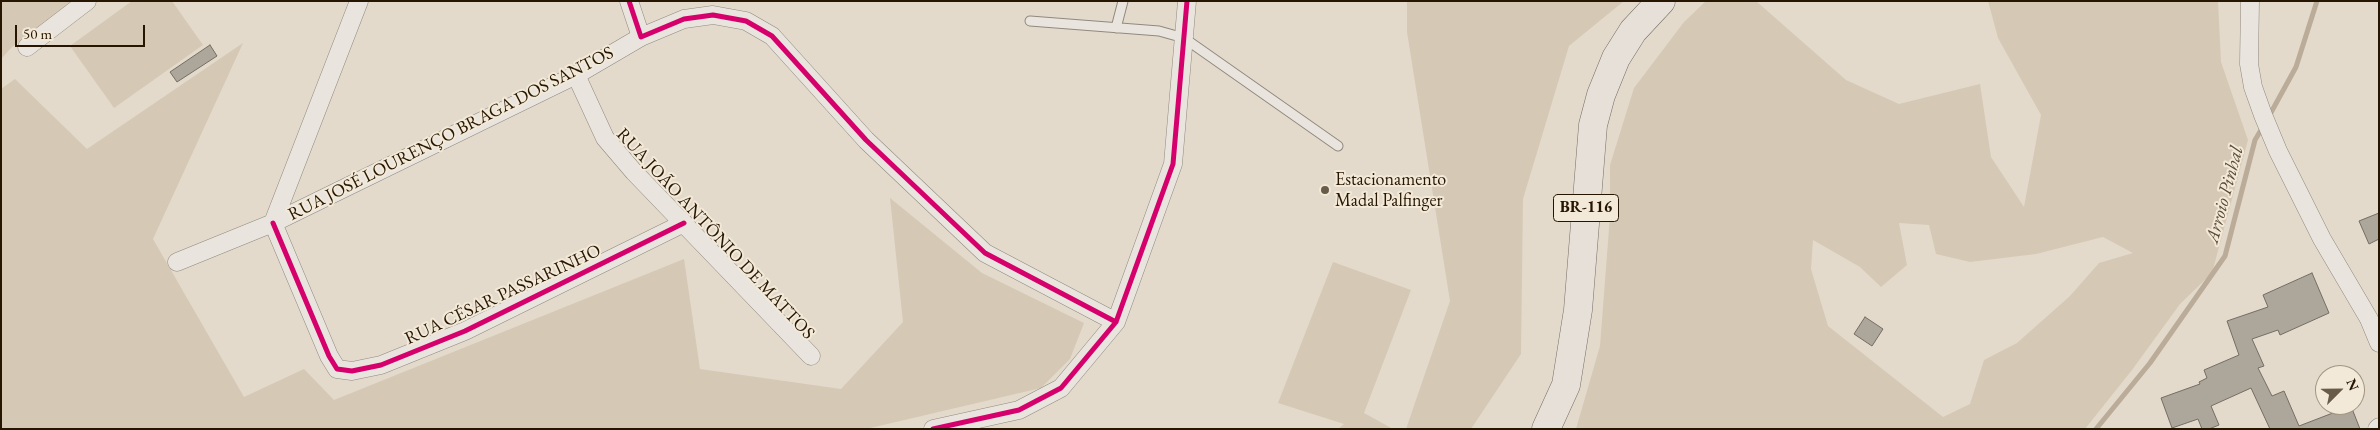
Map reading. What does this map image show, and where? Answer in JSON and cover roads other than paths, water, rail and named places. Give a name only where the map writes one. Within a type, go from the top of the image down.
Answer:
[{"type":"main road","name":"BR-116","points":[[1546,429],[1566,385],[1578,310],[1593,125],[1601,95],[1616,58],[1633,31],[1661,1]]},
{"type":"street","points":[[27,47],[87,1]]},
{"type":"street","points":[[273,223],[359,1]]},
{"type":"street","points":[[629,1],[641,38]]},
{"type":"street","points":[[933,429],[1019,410],[1061,388],[1116,322],[1173,164],[1187,1]]},
{"type":"street","points":[[2250,1],[2250,64],[2253,87],[2263,115],[2322,239],[2369,319],[2379,343]]},
{"type":"street","name":"RUA JOSÉ LOURENÇO BRAGA DOS SANTOS","points":[[177,262],[273,223],[576,75],[641,38],[684,18],[713,15],[746,21],[772,36],[866,140],[985,253],[1116,322]]},
{"type":"street","name":"RUA JOÃO ANTÔNIO DE MATTOS","points":[[576,75],[605,138],[634,172],[811,356]]},
{"type":"street","name":"RUA CÉSAR PASSARINHO","points":[[273,223],[329,356],[337,369],[352,371],[381,365],[465,332],[684,224]]},
{"type":"lane","points":[[1116,28],[1123,1]]},
{"type":"lane","points":[[1030,21],[1158,31],[1184,38],[1338,146]]},
{"type":"waterway","name":"Arroio Pinhal","points":[[2268,118],[2296,67],[2317,1]]},
{"type":"waterway","name":"Arroio Pinhal","points":[[2096,429],[2150,363],[2225,256],[2255,140],[2264,125]]},
{"type":"place","name":"Estacionamento Madal Palfinger","points":[[1325,190]]}]
